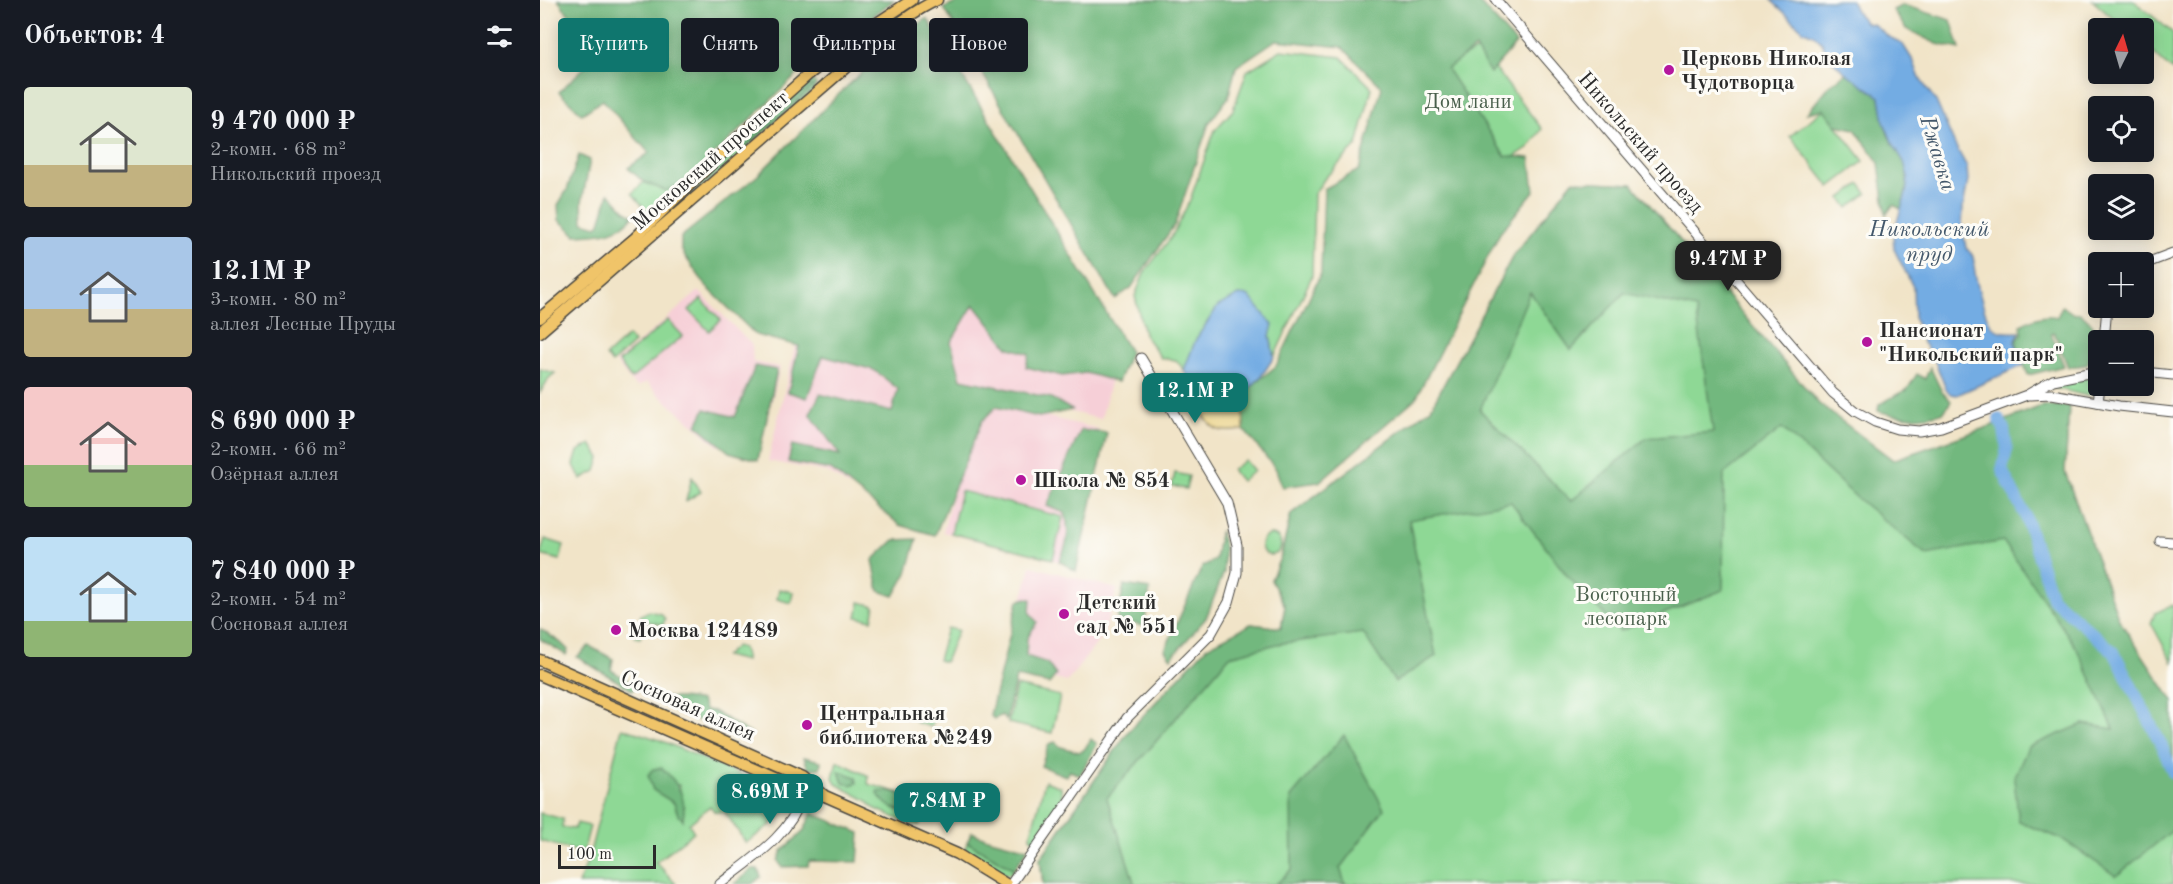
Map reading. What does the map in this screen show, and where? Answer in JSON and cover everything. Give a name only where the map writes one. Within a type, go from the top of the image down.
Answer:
[{"type":"main road","name":"Московский проспект","points":[[884,18],[909,1]]},
{"type":"main road","name":"Московский проспект","points":[[906,18],[930,1]]},
{"type":"main road","name":"Московский проспект","points":[[540,318],[635,238],[744,132],[812,72]]},
{"type":"main road","name":"Московский проспект","points":[[540,332],[840,72]]},
{"type":"main road","points":[[809,74],[819,78],[822,87]]},
{"type":"main road","name":"Сосновая аллея","points":[[540,660],[802,777],[819,794]]},
{"type":"main road","name":"Сосновая аллея","points":[[540,675],[789,784],[819,794],[957,854],[1006,884]]},
{"type":"street","name":"Никольский проезд","points":[[1496,0],[1833,393],[1855,411],[1875,422],[1897,429],[1919,430],[1941,427],[2027,395],[2053,380],[2088,373]]},
{"type":"street","points":[[2154,260],[2173,253]]},
{"type":"street","points":[[1011,884],[1127,718],[1210,634],[1228,602],[1237,573],[1237,544],[1227,503],[1141,358]]},
{"type":"street","points":[[2154,373],[2173,375]]},
{"type":"street","name":"Никольский проезд","points":[[2027,395],[2052,393],[2173,412]]},
{"type":"street","points":[[2098,402],[2099,396]]},
{"type":"street","points":[[2160,541],[2173,542]]},
{"type":"street","points":[[789,784],[801,793],[800,804]]},
{"type":"street","points":[[720,884],[773,841],[806,798],[819,794]]},
{"type":"shaded area","points":[[699,291],[752,345],[753,362],[780,367],[764,433],[718,446],[647,382],[638,387],[632,383],[616,362]]},
{"type":"shaded area","points":[[951,293],[1117,355],[1101,419],[936,380]]},
{"type":"shaded area","points":[[799,329],[917,368],[903,440],[850,487],[827,472],[768,461]]},
{"type":"shaded area","name":"Школа № 854","points":[[975,400],[1099,429],[1065,563],[943,532]]},
{"type":"shaded area","name":"Детский сад № 551","points":[[1031,566],[1117,589],[1104,634],[1067,682],[1004,667]]},
{"type":"green space","points":[[558,0],[894,0],[870,18],[791,18],[791,72],[800,72],[690,178],[666,191],[644,182],[628,168],[649,153],[603,100],[582,114],[559,92],[580,72],[669,72],[669,18],[571,18]]},
{"type":"green space","points":[[963,0],[1477,0],[1516,43],[1490,73],[1475,48],[1447,69],[1505,156],[1530,158],[1534,191],[1500,233],[1416,398],[1319,482],[1282,487],[1276,469],[1244,430],[1242,394],[1276,366],[1321,273],[1324,189],[1359,170],[1382,87],[1342,47],[1276,40],[1236,67],[1228,98],[1209,123],[1175,224],[1131,288],[1115,299],[982,72],[1028,72],[1028,18],[950,18],[944,8]]},
{"type":"green space","points":[[2092,0],[2133,0],[2173,33],[2173,71],[2154,54],[2154,18],[2113,18]]},
{"type":"green space","points":[[914,3],[918,5],[900,18],[892,18]]},
{"type":"green space","points":[[1903,5],[1951,20],[1960,49],[1937,44],[1906,29],[1893,10]]},
{"type":"green space","points":[[927,18],[929,21],[929,72],[960,72],[1130,352],[1118,382],[1086,373],[1062,376],[1026,367],[1029,354],[1008,347],[974,304],[951,342],[961,379],[1051,398],[1072,410],[1039,417],[996,407],[982,421],[935,535],[900,525],[831,470],[788,462],[792,445],[840,455],[810,414],[820,394],[892,412],[898,389],[874,370],[823,356],[807,398],[788,392],[799,346],[756,335],[707,287],[681,248],[681,237],[757,176],[862,72],[917,72],[917,26]]},
{"type":"green space","name":"Дом лани","points":[[1480,49],[1542,129],[1529,147],[1487,175],[1415,78]]},
{"type":"green space","points":[[1281,50],[1341,57],[1372,88],[1357,145],[1325,178],[1314,194],[1312,276],[1274,357],[1270,336],[1239,295],[1218,307],[1196,339],[1184,370],[1176,360],[1161,358],[1144,334],[1135,296],[1144,273],[1172,236],[1190,200],[1215,130],[1233,110],[1247,71]]},
{"type":"green space","points":[[824,72],[836,72],[831,76],[823,74]]},
{"type":"green space","points":[[1846,73],[1880,97],[1887,132],[1905,163],[1907,186],[1901,209],[1893,205],[1886,215],[1879,163],[1855,129],[1836,125],[1824,109],[1807,113],[1830,85]]},
{"type":"green space","points":[[813,81],[816,84],[814,89],[662,222],[661,220],[729,152],[807,82]],"holes":[[[809,83],[799,99],[743,148],[740,145]]]},
{"type":"green space","points":[[809,83],[813,86],[743,149],[740,145]]},
{"type":"green space","points":[[1824,109],[1864,161],[1830,187],[1790,136]]},
{"type":"green space","points":[[579,155],[590,160],[582,202],[583,222],[597,226],[600,223],[609,193],[627,212],[634,215],[622,226],[608,232],[576,235],[559,220],[558,205],[567,190]]},
{"type":"green space","points":[[690,178],[651,216],[632,193],[644,182],[666,191]]},
{"type":"green space","name":"Восточный лесопарк","points":[[1573,181],[1632,184],[1819,404],[1893,460],[2042,406],[2069,406],[2065,472],[2119,620],[2173,701],[2173,884],[1043,884],[1040,859],[1128,732],[1207,647],[1251,624],[1281,628],[1285,606],[1271,580],[1281,556],[1291,514],[1431,408],[1513,256]]},
{"type":"green space","points":[[1573,181],[1632,184],[1819,404],[1893,460],[2042,406],[2069,406],[2065,472],[2119,620],[2173,701],[2173,830],[2116,876],[2062,839],[2019,822],[2014,779],[2028,747],[2083,724],[2114,729],[2076,647],[2003,541],[1926,555],[1857,498],[1782,428],[1724,474],[1723,590],[1620,631],[1568,577],[1511,502],[1409,520],[1436,656],[1395,682],[1363,633],[1277,644],[1230,656],[1107,798],[1133,884],[1043,884],[1040,859],[1128,732],[1207,647],[1251,624],[1281,628],[1285,606],[1271,580],[1281,556],[1291,514],[1431,408],[1513,256]],"holes":[[[1530,292],[1571,350],[1624,293],[1696,309],[1713,432],[1646,438],[1571,501],[1480,410]]]},
{"type":"green space","points":[[1860,184],[1867,193],[1848,208],[1841,198]]},
{"type":"green space","points":[[701,299],[721,320],[709,331],[689,310]]},
{"type":"green space","points":[[2062,306],[2074,314],[2080,313],[2093,325],[2092,330],[2088,330],[2088,363],[2068,367],[2054,332],[2051,333],[2064,366],[2028,375],[2016,342],[2022,333],[2021,325],[2039,317],[2057,317]]},
{"type":"green space","points":[[668,320],[683,336],[631,379],[619,362]]},
{"type":"green space","points":[[628,336],[634,343],[612,363],[606,356]]},
{"type":"green space","points":[[755,366],[777,370],[758,460],[729,452],[697,425],[705,409],[735,417]]},
{"type":"green space","points":[[1930,367],[1942,392],[1951,401],[1944,412],[1911,417],[1878,411],[1879,404],[1907,390],[1917,374],[1925,379]]},
{"type":"green space","points":[[540,369],[555,373],[540,393]]},
{"type":"green space","points":[[2088,377],[2088,395],[2051,387],[2051,384]]},
{"type":"green space","points":[[1081,430],[1107,433],[1076,571],[1059,561],[1067,538],[1065,513],[1047,506]]},
{"type":"green space","points":[[591,444],[600,458],[596,471],[581,479],[574,465],[578,451]]},
{"type":"green space","points":[[1245,460],[1254,471],[1241,481],[1232,470]]},
{"type":"green space","points":[[1175,473],[1189,476],[1186,489],[1172,486]]},
{"type":"green space","points":[[692,477],[701,492],[686,501]]},
{"type":"green space","points":[[961,491],[1063,517],[1053,559],[951,533]]},
{"type":"green space","points":[[1220,530],[1224,548],[1224,572],[1206,618],[1171,658],[1165,650],[1202,567],[1215,560]]},
{"type":"green space","points":[[1271,535],[1278,538],[1281,545],[1278,552],[1271,555],[1264,552],[1261,545],[1264,538]]},
{"type":"green space","points":[[545,539],[564,545],[560,560],[540,555]]},
{"type":"green space","points":[[917,539],[907,573],[894,596],[879,591],[873,560],[894,540]]},
{"type":"green space","points":[[1124,585],[1150,589],[1144,626],[1117,620]]},
{"type":"green space","points":[[779,589],[793,592],[791,603],[777,599]]},
{"type":"green space","points":[[1031,599],[1030,613],[1037,622],[1027,639],[1026,656],[1047,663],[1056,675],[1049,684],[1016,677],[1006,720],[1002,715],[994,719],[990,715],[1018,601]]},
{"type":"green space","points":[[860,602],[875,606],[872,620],[857,617]]},
{"type":"green space","points":[[2173,605],[2173,663],[2151,623],[2155,613]]},
{"type":"green space","points":[[649,611],[661,614],[665,619],[663,625],[647,621],[640,638],[635,637],[641,615]]},
{"type":"green space","points":[[947,628],[958,630],[945,662],[938,660]]},
{"type":"green space","points":[[540,629],[568,650],[566,655],[540,639]]},
{"type":"green space","points":[[589,646],[613,659],[611,670],[637,686],[632,690],[577,657]]},
{"type":"green space","points":[[736,646],[743,648],[746,661],[725,656]]},
{"type":"green space","points":[[1016,686],[1060,696],[1052,733],[1008,723]]},
{"type":"green space","points":[[658,696],[701,701],[705,710],[713,711],[751,734],[727,732],[716,728],[660,702]]},
{"type":"green space","points":[[918,712],[935,715],[931,727],[915,722]]},
{"type":"green space","points":[[622,728],[660,740],[785,794],[789,800],[787,807],[777,819],[746,843],[725,812],[715,812],[710,806],[689,824],[694,832],[656,862],[676,884],[578,884],[588,860]],"holes":[[[679,785],[684,808],[678,814],[674,803],[653,789]]]},
{"type":"green space","points":[[1344,735],[1384,809],[1340,868],[1345,884],[1276,884],[1292,869],[1291,797]]},
{"type":"green space","points":[[1091,739],[1097,744],[1080,775],[1070,771],[1066,776],[1041,766],[1049,744],[1055,742],[1061,747],[1079,752],[1084,750]]},
{"type":"green space","points":[[804,757],[821,761],[820,768],[808,769]]},
{"type":"green space","points":[[837,761],[869,776],[868,784],[930,801],[919,825],[907,823],[874,808],[866,800],[836,784],[833,778]]},
{"type":"green space","points":[[662,768],[673,779],[680,791],[684,804],[683,820],[674,803],[653,790],[648,775],[653,769]]},
{"type":"green space","points":[[839,771],[856,777],[857,783],[851,785],[843,783]]},
{"type":"green space","points":[[1045,781],[1061,787],[1062,801],[1034,841],[1030,837]]},
{"type":"green space","points":[[892,791],[915,801],[919,808],[914,814],[897,810],[884,802],[877,792]]},
{"type":"green space","points":[[540,813],[563,819],[562,827],[574,829],[577,823],[590,826],[584,849],[580,852],[540,841]]},
{"type":"green space","points":[[812,813],[860,833],[858,862],[809,861],[808,866],[782,867],[778,861],[782,851],[803,832]]},
{"type":"green space","points":[[972,832],[1028,849],[1014,869],[967,842]]},
{"type":"green space","points":[[967,842],[1014,869],[1010,874],[1004,874],[965,850]]},
{"type":"green space","points":[[752,869],[758,869],[761,877],[752,884],[734,884]]},
{"type":"sand","points":[[1242,394],[1244,430],[1227,431],[1215,428],[1198,405],[1224,406],[1232,398]]},
{"type":"water","name":"Никольский пруд","points":[[1771,0],[1851,0],[1857,13],[1866,23],[1873,24],[1889,37],[1902,43],[1914,62],[1920,79],[1936,101],[1967,167],[1968,181],[1962,226],[1966,248],[1974,259],[1975,273],[1987,317],[1993,327],[1999,331],[2020,332],[2015,342],[2024,365],[1957,395],[1950,394],[1946,389],[1932,354],[1922,342],[1914,316],[1913,287],[1894,249],[1893,234],[1906,193],[1908,177],[1904,162],[1884,122],[1880,97],[1828,57],[1822,43],[1814,35],[1804,31]]},
{"type":"water","points":[[1239,295],[1249,296],[1273,325],[1270,336],[1274,357],[1261,376],[1245,392],[1224,406],[1214,405],[1207,401],[1204,394],[1194,390],[1184,370],[1196,339],[1218,306]]},
{"type":"waterway","name":"Ржавка","points":[[1999,419],[2004,429],[2007,449],[2002,470],[2025,515],[2052,598],[2114,652],[2161,744],[2173,773]]},
{"type":"place","name":"Церковь Николая Чудотворца","points":[[1669,70]]},
{"type":"place","name":"Пансионат \"Никольский парк\"","points":[[1867,342]]},
{"type":"place","name":"Школа № 854","points":[[1021,480]]},
{"type":"place","name":"Детский сад № 551","points":[[1064,614]]},
{"type":"place","name":"Москва 124489","points":[[616,630]]},
{"type":"place","name":"Центральная библиотека №249","points":[[807,725]]}]
